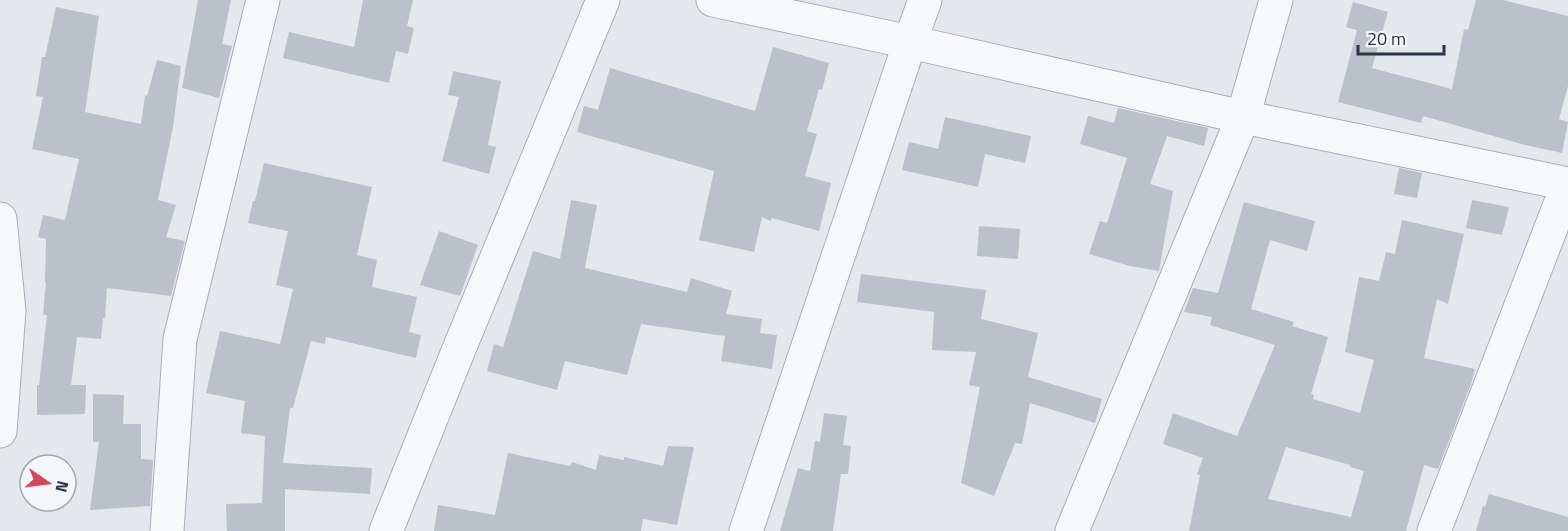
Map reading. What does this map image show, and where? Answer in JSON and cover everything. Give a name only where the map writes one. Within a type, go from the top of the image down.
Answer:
[{"type":"street","points":[[167,531],[180,339],[263,0]]},
{"type":"street","points":[[386,531],[603,0]]},
{"type":"street","points":[[713,0],[1243,117],[1568,184],[1434,531]]},
{"type":"street","points":[[746,531],[925,0]]},
{"type":"street","points":[[1072,531],[1243,117],[1276,0]]},
{"type":"street","points":[[0,219],[9,311],[0,431]]},
{"type":"building","points":[[198,0],[231,0],[222,44],[232,46],[219,98],[182,88]]},
{"type":"building","points":[[363,0],[413,0],[407,26],[414,28],[408,54],[396,51],[389,83],[283,58],[289,32],[354,47]]},
{"type":"building","points":[[1476,0],[1503,0],[1568,16],[1568,86],[1559,119],[1568,122],[1562,153],[1423,116],[1421,123],[1338,102],[1357,30],[1346,27],[1353,2],[1388,12],[1372,68],[1452,89],[1464,29],[1468,30]]},
{"type":"building","points":[[56,7],[99,16],[85,112],[141,124],[145,95],[147,96],[157,60],[181,66],[173,127],[158,200],[176,205],[166,237],[185,241],[171,296],[107,288],[101,339],[77,337],[71,385],[86,385],[85,414],[37,415],[37,385],[39,385],[47,315],[43,315],[46,239],[38,237],[43,215],[65,220],[79,159],[32,149],[43,97],[36,96],[42,57],[45,57]]},
{"type":"building","points":[[773,47],[829,63],[807,131],[817,134],[805,176],[831,183],[819,231],[772,218],[770,221],[762,217],[754,252],[699,240],[714,171],[577,132],[584,106],[598,110],[610,68],[755,111]]},
{"type":"building","points":[[453,71],[501,81],[488,145],[496,147],[489,174],[442,161],[459,97],[448,95]]},
{"type":"building","points":[[1118,108],[1208,128],[1204,146],[1167,136],[1150,184],[1173,191],[1159,271],[1130,266],[1089,254],[1100,221],[1107,223],[1127,158],[1080,144],[1088,116],[1114,123]]},
{"type":"building","points":[[945,117],[1031,136],[1025,163],[985,154],[978,187],[902,170],[909,142],[938,149]]},
{"type":"building","points":[[264,163],[372,187],[357,255],[377,260],[372,287],[417,297],[409,332],[421,335],[416,358],[326,337],[325,344],[311,341],[293,408],[290,408],[283,463],[372,468],[370,494],[285,489],[285,531],[227,531],[226,504],[262,503],[265,436],[241,433],[245,401],[206,393],[220,331],[280,344],[293,289],[276,285],[288,231],[248,223]]},
{"type":"building","points":[[1399,168],[1422,173],[1417,198],[1394,194]]},
{"type":"building","points":[[571,200],[597,205],[585,268],[687,292],[691,278],[732,291],[726,314],[762,319],[760,333],[777,335],[772,369],[721,361],[725,336],[641,324],[627,375],[565,361],[557,390],[487,371],[494,344],[503,347],[533,251],[560,259]]},
{"type":"building","points":[[1472,200],[1509,207],[1502,235],[1466,228]]},
{"type":"building","points":[[1244,202],[1315,221],[1307,251],[1270,240],[1251,309],[1294,322],[1292,326],[1328,337],[1311,394],[1314,395],[1313,399],[1360,413],[1374,360],[1345,352],[1359,277],[1379,281],[1386,252],[1395,254],[1402,220],[1464,234],[1448,304],[1437,299],[1424,358],[1475,369],[1438,469],[1424,465],[1406,531],[1189,531],[1200,475],[1197,474],[1203,458],[1163,444],[1173,413],[1237,436],[1275,345],[1210,325],[1212,317],[1184,312],[1193,288],[1218,293]],"holes":[[[1286,447],[1350,465],[1350,467],[1364,471],[1351,517],[1268,499]]]},
{"type":"building","points":[[979,226],[1020,229],[1018,259],[977,256]]},
{"type":"building","points":[[439,231],[478,245],[460,296],[420,285]]},
{"type":"building","points":[[861,274],[986,290],[981,319],[1038,333],[1028,377],[1102,399],[1095,423],[1030,403],[1022,444],[1015,443],[994,496],[961,483],[980,387],[969,385],[976,352],[932,350],[934,312],[857,302]]},
{"type":"building","points":[[93,394],[124,395],[123,424],[141,424],[141,459],[153,460],[150,506],[90,510],[99,442],[93,442]]},
{"type":"building","points":[[824,413],[847,416],[843,445],[851,446],[848,474],[841,474],[833,531],[780,531],[798,468],[810,471],[815,441],[820,442]]},
{"type":"building","points":[[668,446],[694,447],[677,525],[643,519],[641,531],[434,531],[438,505],[495,515],[508,453],[570,466],[572,462],[596,470],[599,455],[624,460],[624,457],[663,466]]},
{"type":"building","points":[[1489,494],[1568,517],[1568,531],[1476,531]]}]
